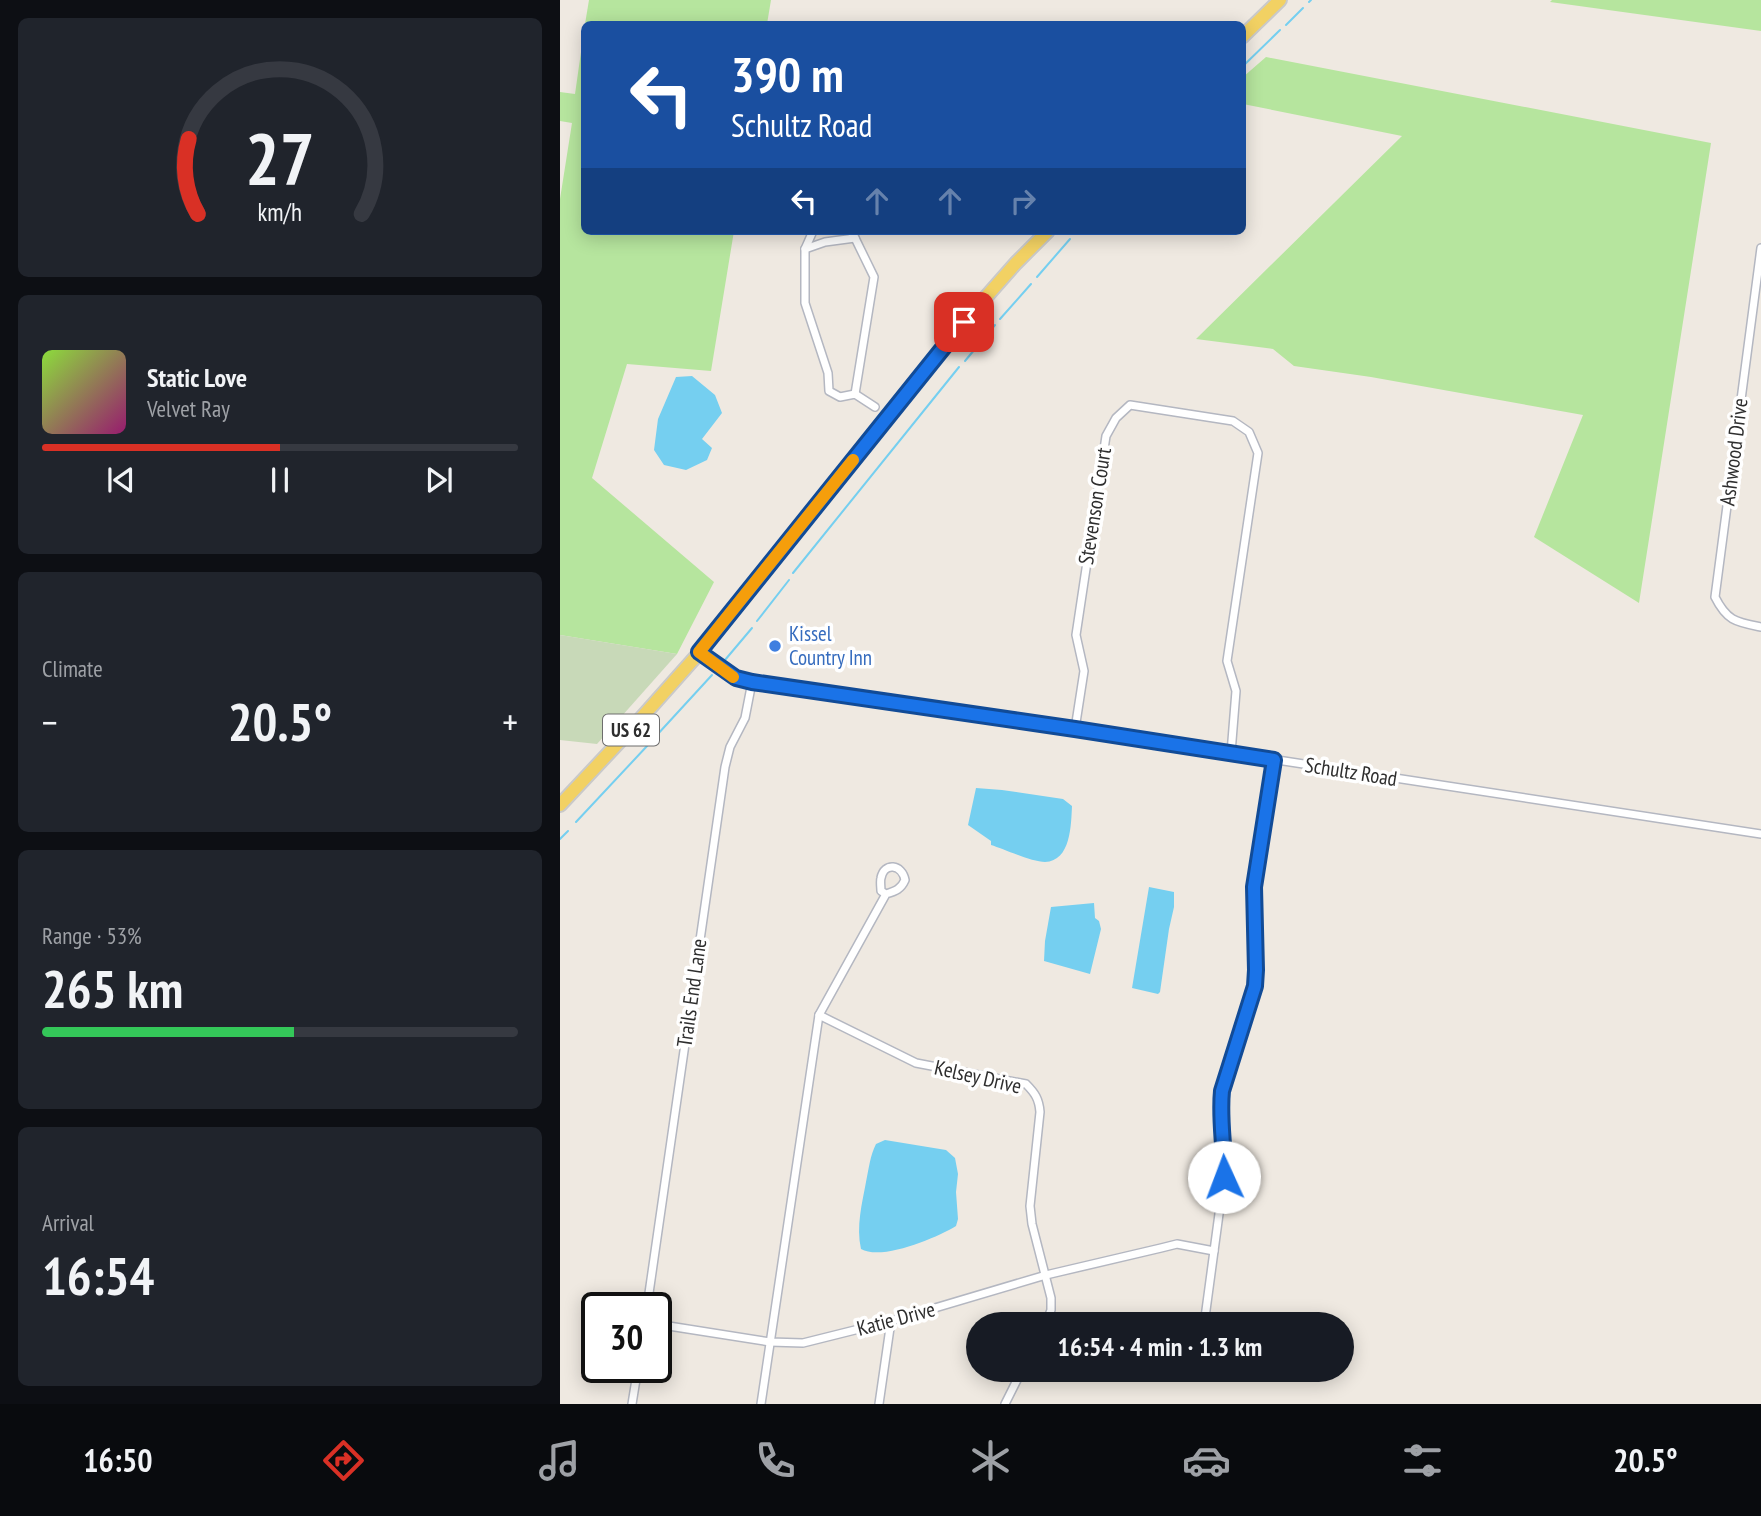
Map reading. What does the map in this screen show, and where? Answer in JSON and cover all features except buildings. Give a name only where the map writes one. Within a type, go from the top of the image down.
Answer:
[{"type":"main road","points":[[1246,33],[1280,0]]},
{"type":"main road","name":"US 62","points":[[560,805],[699,652],[964,322],[1016,262],[1044,235]]},
{"type":"street","points":[[811,235],[805,249],[805,303],[828,373],[829,391],[839,397],[855,394],[875,407]]},
{"type":"street","points":[[805,249],[850,235]]},
{"type":"street","points":[[853,235],[874,277],[855,394]]},
{"type":"street","name":"Ashwood Drive","points":[[1761,248],[1715,597],[1727,616],[1736,622],[1761,626]]},
{"type":"street","name":"Stevenson Court","points":[[1075,729],[1084,671],[1076,635],[1105,436],[1116,418],[1130,405],[1233,421],[1249,432],[1258,453],[1227,661],[1236,691],[1231,753]]},
{"type":"street","name":"Schultz Road","points":[[699,652],[736,678],[752,682],[1761,834]]},
{"type":"street","name":"Trails End Lane","points":[[649,1292],[725,767],[730,747],[744,718],[752,682]]},
{"type":"street","points":[[1206,1312],[1224,1177],[1225,1157],[1220,1107],[1222,1091],[1255,986],[1254,887],[1274,760]]},
{"type":"street","points":[[761,1404],[820,1015],[886,894]]},
{"type":"street","name":"Kelsey Drive","points":[[820,1015],[916,1063],[1026,1084],[1034,1092],[1039,1101],[1040,1112],[1030,1206],[1051,1298],[1050,1312]]},
{"type":"street","name":"Katie Drive","points":[[672,1327],[770,1342],[803,1343],[891,1321],[1046,1276],[1177,1244],[1214,1251]]},
{"type":"street","points":[[879,1404],[891,1321]]},
{"type":"street","points":[[1005,1404],[1016,1382]]},
{"type":"street","points":[[632,1404],[635,1383]]},
{"type":"green space","points":[[589,0],[771,0],[768,21],[586,21]]},
{"type":"green space","points":[[1761,0],[1761,31],[1550,2]]},
{"type":"green space","points":[[581,52],[581,235],[733,235],[711,371],[627,364],[592,478],[714,582],[677,654],[560,635],[560,199],[572,123],[560,121],[560,92],[575,94]]},
{"type":"green space","points":[[1266,57],[1711,143],[1639,603],[1534,537],[1583,415],[1294,366],[1273,349],[1196,339],[1402,136],[1246,105],[1246,74]]},
{"type":"green space","points":[[560,635],[677,654],[597,744],[560,740]]},
{"type":"water","points":[[692,376],[715,395],[722,413],[702,439],[712,448],[707,460],[686,470],[664,465],[654,450],[658,419],[676,377]]},
{"type":"water","points":[[976,788],[1063,799],[1072,806],[1068,841],[1060,856],[1045,862],[991,845],[991,841],[968,825]]},
{"type":"water","points":[[1149,887],[1174,892],[1174,907],[1158,994],[1132,988]]},
{"type":"water","points":[[1094,903],[1095,918],[1101,929],[1090,974],[1044,961],[1051,907]]},
{"type":"water","points":[[885,1140],[946,1150],[955,1158],[958,1174],[958,1219],[956,1226],[923,1242],[895,1250],[870,1252],[861,1249],[860,1215],[872,1153],[876,1144]]},
{"type":"waterway","points":[[1286,25],[1303,8]]},
{"type":"waterway","points":[[1246,63],[1280,30]]},
{"type":"waterway","points":[[1037,277],[1070,239]]},
{"type":"waterway","points":[[1000,319],[1031,284]]},
{"type":"waterway","points":[[965,361],[995,325]]},
{"type":"waterway","points":[[793,573],[959,367]]},
{"type":"waterway","points":[[757,621],[789,580]]},
{"type":"waterway","points":[[725,660],[752,628]]},
{"type":"waterway","points":[[656,736],[712,675]]},
{"type":"waterway","points":[[576,822],[648,745]]},
{"type":"waterway","points":[[560,839],[568,831]]},
{"type":"slow traffic","points":[[733,677],[699,652],[853,460]]},
{"type":"place","name":"Kissel Country Inn","points":[[775,646]]},
{"type":"route","points":[[964,322],[699,652],[736,678],[752,682],[1274,760],[1254,887],[1255,986],[1225,1078],[1220,1107],[1225,1157],[1224,1177]]}]
